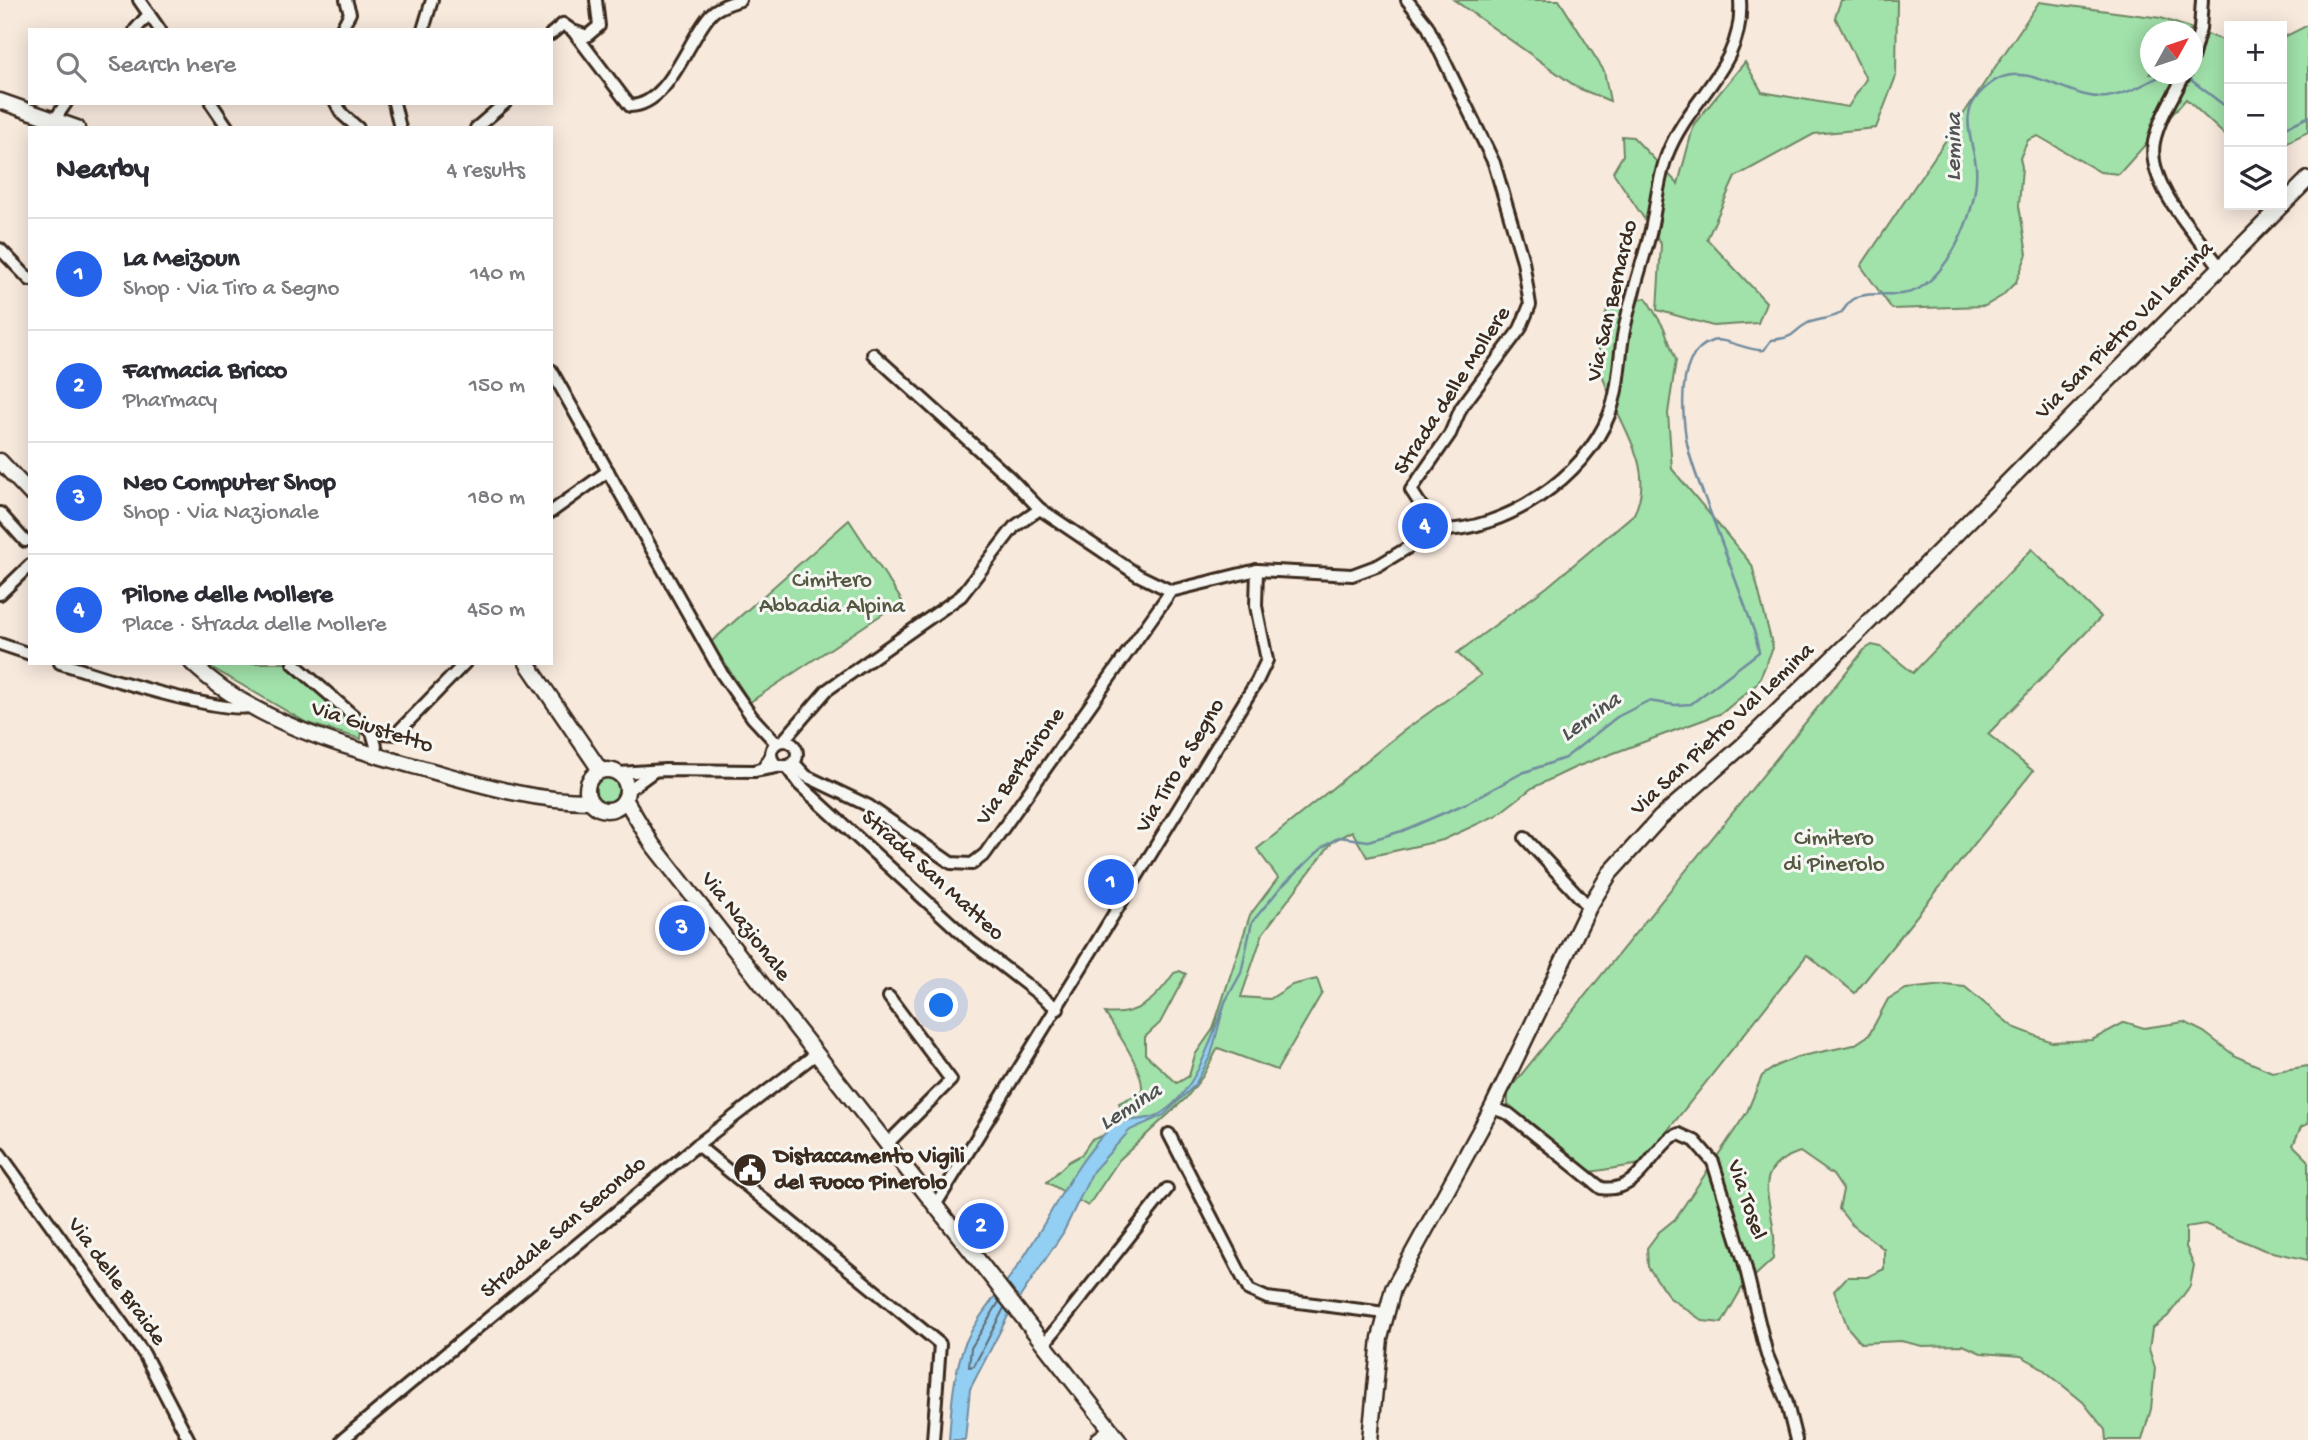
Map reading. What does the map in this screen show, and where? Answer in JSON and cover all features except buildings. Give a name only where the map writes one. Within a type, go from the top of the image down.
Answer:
[{"type":"street","points":[[342,28],[351,13],[346,0]]},
{"type":"street","points":[[424,28],[432,0]]},
{"type":"street","points":[[553,32],[563,24],[587,36],[599,26],[596,0]]},
{"type":"street","points":[[573,31],[630,106],[642,105],[659,94],[711,13],[740,0]]},
{"type":"street","name":"Strada delle Mollere","points":[[1407,0],[1427,25],[1494,163],[1524,261],[1530,305],[1520,329],[1461,408],[1450,434],[1411,489],[1437,530]]},
{"type":"street","name":"Via San Bernardo","points":[[1437,530],[1472,528],[1517,511],[1578,462],[1597,439],[1610,414],[1629,307],[1649,237],[1667,156],[1694,107],[1725,68],[1742,21],[1740,0]]},
{"type":"street","points":[[2201,21],[2202,0]]},
{"type":"street","points":[[136,28],[146,5]]},
{"type":"street","points":[[146,5],[159,28]]},
{"type":"street","points":[[2180,84],[2160,124],[2154,144],[2158,179],[2220,267]]},
{"type":"street","points":[[0,101],[72,126]]},
{"type":"street","points":[[55,119],[65,105]]},
{"type":"street","points":[[212,105],[227,126]]},
{"type":"street","points":[[337,105],[342,114],[356,126]]},
{"type":"street","points":[[394,105],[400,126]]},
{"type":"street","points":[[478,126],[503,105]]},
{"type":"street","name":"Via San Pietro Val Lemina","points":[[1370,1440],[1385,1313],[1404,1264],[1492,1108],[1589,906],[1615,867],[1660,818],[1802,689],[2308,179]]},
{"type":"street","points":[[0,249],[28,278]]},
{"type":"street","points":[[873,354],[1010,478],[1040,509],[1138,575],[1171,591],[1257,570],[1352,575],[1379,565],[1437,530]]},
{"type":"street","points":[[553,374],[722,674],[752,717],[779,742],[794,747],[796,756],[787,765],[754,771],[619,773],[600,770],[592,775],[588,794]]},
{"type":"street","points":[[0,461],[28,491]]},
{"type":"street","points":[[553,511],[608,471]]},
{"type":"street","points":[[754,771],[763,768],[779,742],[827,690],[961,596],[1014,527],[1040,509]]},
{"type":"street","points":[[0,513],[25,541]]},
{"type":"street","points":[[0,594],[28,567]]},
{"type":"street","name":"Via Tiro a Segno","points":[[936,1204],[1257,681],[1267,660],[1256,606],[1257,570]]},
{"type":"street","name":"Via Bertairone","points":[[787,765],[869,806],[951,863],[972,864],[985,854],[1171,591]]},
{"type":"street","points":[[0,644],[28,653]]},
{"type":"street","points":[[67,665],[210,704],[242,709],[252,706]]},
{"type":"street","name":"Via Giustetto","points":[[195,665],[252,706],[330,741],[515,795],[553,801],[588,794]]},
{"type":"street","points":[[295,665],[372,733],[376,746],[374,755]]},
{"type":"street","points":[[372,733],[396,734],[463,665]]},
{"type":"street","points":[[528,665],[600,770]]},
{"type":"street","points":[[771,755],[774,763],[787,765]]},
{"type":"street","name":"Strada San Matteo","points":[[787,765],[799,784],[970,941],[1058,1009]]},
{"type":"street","points":[[611,810],[655,771]]},
{"type":"street","name":"Via Nazionale","points":[[619,773],[640,826],[1115,1435]]},
{"type":"street","name":"Via Nazionale","points":[[588,794],[599,809],[611,810],[640,826]]},
{"type":"street","points":[[1525,838],[1589,906]]},
{"type":"street","points":[[887,1144],[951,1080],[888,997]]},
{"type":"street","name":"Stradale San Secondo","points":[[342,1440],[697,1145],[816,1054]]},
{"type":"street","name":"Via Tosel","points":[[1492,1108],[1509,1114],[1601,1188],[1611,1189],[1637,1178],[1672,1137],[1679,1134],[1695,1141],[1713,1162],[1744,1261],[1767,1356],[1786,1400],[1796,1440]]},
{"type":"street","points":[[1169,1134],[1249,1290],[1267,1298],[1385,1313]]},
{"type":"street","points":[[697,1145],[940,1344],[933,1440]]},
{"type":"street","name":"Via delle Braide","points":[[0,1154],[144,1353],[189,1440]]},
{"type":"street","points":[[1045,1343],[1167,1189]]},
{"type":"street","points":[[1098,1440],[1115,1435]]},
{"type":"green space","points":[[1454,0],[1559,0],[1604,71],[1610,101],[1578,88]]},
{"type":"green space","points":[[1841,0],[1897,0],[1896,76],[1876,128],[1814,134],[1735,177],[1707,239],[1766,302],[1758,323],[1713,326],[1657,310],[1661,244],[1613,172],[1623,155],[1622,136],[1633,137],[1678,184],[1694,124],[1745,62],[1762,92],[1848,107],[1866,79],[1835,17]]},
{"type":"green space","points":[[2039,2],[2170,21],[2140,21],[2140,84],[2203,84],[2203,33],[2224,40],[2224,134],[2186,99],[2119,174],[2100,172],[2038,136],[2028,140],[2020,158],[2022,167],[2019,206],[2027,254],[2016,282],[2002,296],[1985,306],[1892,309],[1861,266]]},
{"type":"green space","points":[[2308,25],[2308,132],[2287,142],[2287,84],[2287,36]]},
{"type":"green space","points":[[1646,298],[1664,328],[1676,360],[1668,413],[1672,469],[1752,565],[1773,648],[1758,683],[1722,713],[1576,767],[1532,788],[1497,815],[1443,840],[1367,857],[1352,831],[1333,841],[1263,933],[1241,997],[1270,999],[1292,985],[1317,979],[1322,993],[1277,1070],[1218,1048],[1203,1076],[1186,1098],[1119,1160],[1088,1206],[1047,1182],[1068,1162],[1081,1155],[1091,1140],[1115,1131],[1124,1117],[1119,1103],[1142,1092],[1142,1083],[1135,1063],[1105,1013],[1137,1009],[1153,998],[1174,973],[1180,971],[1186,974],[1160,1023],[1145,1037],[1145,1054],[1177,1083],[1189,1076],[1195,1055],[1213,1029],[1250,915],[1278,878],[1257,849],[1402,732],[1481,675],[1457,653],[1547,587],[1634,514],[1641,493],[1641,472],[1601,371],[1599,345],[1607,308]]},
{"type":"green space","name":"Cimitero Abbadia Alpina","points":[[849,520],[902,601],[750,702],[711,642]]},
{"type":"green space","name":"Cimitero di Pinerolo","points":[[2032,549],[2101,617],[1988,734],[2033,771],[1855,993],[1807,955],[1641,1164],[1590,1172],[1508,1105],[1508,1091],[1864,650],[1872,645],[1881,647],[1913,673]]},
{"type":"green space","points":[[207,665],[287,665],[362,727],[361,739],[307,723]]},
{"type":"green space","points":[[607,776],[617,780],[621,790],[617,800],[607,804],[597,800],[593,790],[597,780]]},
{"type":"green space","points":[[1945,985],[1965,987],[2013,1027],[2052,1042],[2092,1040],[2125,1022],[2144,1028],[2184,1022],[2204,1032],[2235,1056],[2272,1072],[2308,1066],[2308,1124],[2301,1127],[2293,1145],[2308,1160],[2308,1260],[2264,1250],[2205,1224],[2186,1227],[2186,1247],[2194,1265],[2190,1286],[2168,1316],[2152,1329],[2149,1349],[2155,1368],[2151,1409],[2142,1440],[2106,1440],[2105,1430],[2083,1402],[2039,1366],[2021,1356],[1981,1353],[1963,1345],[1922,1346],[1901,1341],[1861,1343],[1848,1328],[1834,1291],[1847,1277],[1867,1277],[1884,1269],[1884,1249],[1851,1224],[1839,1209],[1843,1190],[1833,1175],[1800,1152],[1784,1159],[1774,1167],[1769,1176],[1767,1186],[1774,1239],[1773,1259],[1742,1288],[1722,1323],[1703,1321],[1670,1298],[1648,1267],[1647,1248],[1659,1232],[1675,1219],[1747,1112],[1762,1076],[1797,1057],[1854,1045],[1869,1035],[1888,999],[1906,989]]},
{"type":"water","points":[[1226,999],[1211,1055],[1195,1085],[1164,1115],[1130,1130],[1093,1171],[1063,1233],[1010,1312],[970,1389],[965,1440],[949,1440],[957,1369],[964,1346],[975,1325],[1017,1267],[1094,1145],[1113,1126],[1158,1115],[1183,1093],[1201,1063]]},
{"type":"waterway","name":"Lemina","points":[[1225,1002],[1241,973],[1252,922],[1282,886],[1323,847],[1339,837],[1368,841],[1402,831],[1467,803],[1522,773],[1565,758],[1617,717],[1648,701],[1675,705],[1691,704],[1759,652],[1750,619],[1688,447],[1683,398],[1687,370],[1693,357],[1701,347],[1718,340],[1764,350],[1771,340],[1790,336],[1808,323],[1839,314],[1853,299],[1869,294],[1912,292],[1932,278],[1953,250],[1969,216],[1976,182],[1976,166],[1968,120],[1972,105],[1990,84],[2004,77],[2018,75],[2033,77],[2077,93],[2107,97],[2144,84]]},
{"type":"waterway","name":"Lemina","points":[[2196,84],[2224,105]]},
{"type":"waterway","name":"Lemina","points":[[2287,127],[2308,117]]},
{"type":"place","name":"Pilone delle Mollere","points":[[1425,526]]},
{"type":"place","name":"La Meizoun","points":[[1111,882]]},
{"type":"place","name":"Neo Computer Shop","points":[[682,928]]},
{"type":"place","name":"Distaccamento Vigili del Fuoco Pinerolo","points":[[750,1170]]},
{"type":"place","name":"Farmacia Bricco","points":[[981,1226]]}]
